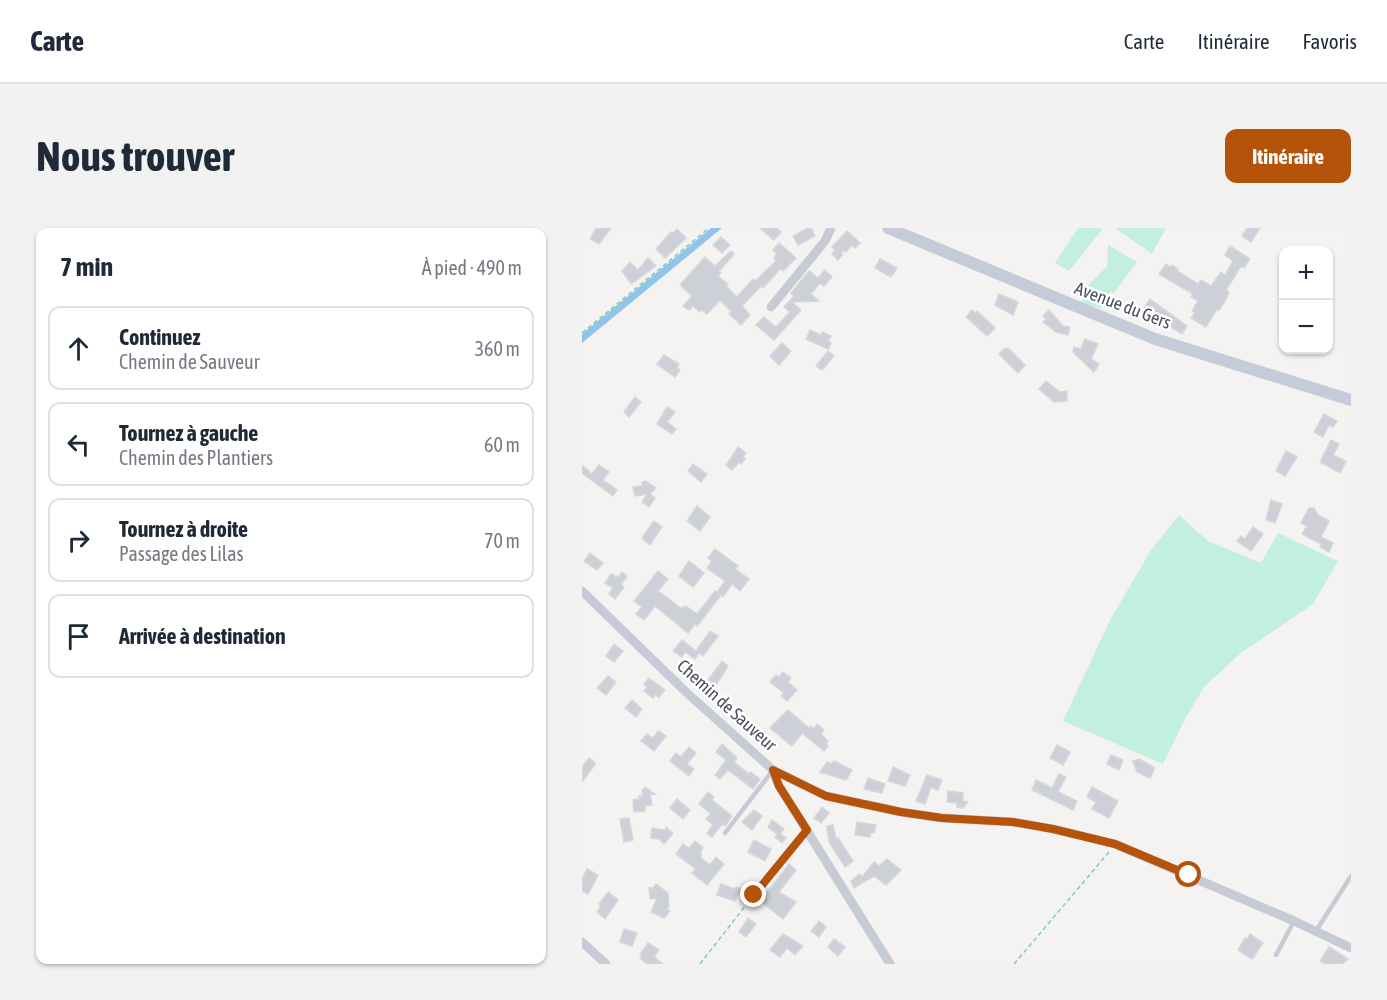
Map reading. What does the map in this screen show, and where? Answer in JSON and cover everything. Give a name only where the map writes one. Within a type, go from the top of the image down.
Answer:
[{"type":"main road","name":"Avenue du Gers","points":[[888,228],[1155,339],[1351,400]]},
{"type":"street","points":[[771,307],[825,241],[831,228]]},
{"type":"street","name":"Chemin de Sauveur","points":[[582,591],[687,693],[773,770],[826,796],[942,818],[1013,822],[1115,844],[1351,948]]},
{"type":"street","points":[[773,770],[779,786],[891,964]]},
{"type":"street","points":[[582,942],[606,964]]},
{"type":"lane","points":[[726,833],[773,770]]},
{"type":"lane","points":[[754,895],[807,830]]},
{"type":"lane","points":[[1316,931],[1351,876]]},
{"type":"lane","points":[[1276,955],[1294,921]]},
{"type":"path","points":[[582,333],[709,228]]},
{"type":"path","points":[[1014,964],[1115,844]]},
{"type":"path","points":[[700,964],[754,895]]},
{"type":"green space","points":[[1078,228],[1103,228],[1069,271],[1055,263]]},
{"type":"green space","points":[[1115,228],[1166,228],[1152,254]]},
{"type":"green space","points":[[1108,245],[1137,262],[1114,293],[1110,292],[1102,308],[1081,304],[1084,289],[1107,267]]},
{"type":"green space","points":[[1179,515],[1208,541],[1261,563],[1278,533],[1338,561],[1313,604],[1241,653],[1204,687],[1163,764],[1063,721],[1110,620],[1151,550]]},
{"type":"water","points":[[711,228],[722,228],[582,343],[582,334]]},
{"type":"building","points":[[596,228],[611,228],[599,244],[590,239]]},
{"type":"building","points":[[760,228],[777,228],[781,232],[774,240]]},
{"type":"building","points":[[811,228],[815,236],[798,245],[793,236]]},
{"type":"building","points":[[1247,228],[1260,228],[1251,242],[1242,236]]},
{"type":"building","points":[[677,229],[686,238],[665,258],[656,249],[671,232]]},
{"type":"building","points":[[847,231],[860,243],[855,248],[852,245],[846,252],[843,250],[838,260],[832,254],[835,250],[832,247]]},
{"type":"building","points":[[721,237],[730,245],[722,253],[713,245]]},
{"type":"building","points":[[779,243],[796,258],[783,271],[780,269],[742,306],[750,315],[741,325],[729,314],[731,311],[720,300],[707,314],[693,306],[689,310],[683,306],[692,296],[680,285],[705,257],[715,266],[731,251],[734,254],[719,271],[721,273],[718,276],[728,284],[726,286],[737,297],[753,279],[755,281],[776,261],[774,258],[777,254],[773,250]]},
{"type":"building","points":[[1230,246],[1250,259],[1244,268],[1241,266],[1226,290],[1229,293],[1225,301],[1206,327],[1191,318],[1198,301],[1191,297],[1193,294],[1159,274],[1166,264],[1170,267],[1172,265],[1178,269],[1177,271],[1198,284],[1201,280],[1211,286],[1221,272],[1225,275],[1233,261],[1225,255]]},
{"type":"building","points":[[648,258],[656,266],[631,284],[622,271],[630,262],[638,270]]},
{"type":"building","points":[[880,259],[897,268],[891,277],[875,268]]},
{"type":"building","points":[[825,270],[832,277],[824,286],[820,283],[811,294],[819,301],[792,302],[801,310],[774,340],[756,325],[764,317],[776,327],[790,312],[784,307],[794,296],[791,293],[809,271],[818,278]]},
{"type":"building","points":[[999,294],[1018,302],[1013,315],[995,305]]},
{"type":"building","points":[[1150,299],[1187,326],[1182,334],[1168,325],[1170,322],[1153,312],[1148,319],[1140,314]]},
{"type":"building","points":[[972,310],[975,313],[977,311],[995,328],[987,336],[966,317]]},
{"type":"building","points":[[1049,310],[1063,326],[1070,327],[1068,335],[1056,332],[1043,322],[1046,319],[1043,316]]},
{"type":"building","points":[[810,330],[831,336],[828,349],[806,339]]},
{"type":"building","points":[[1085,339],[1098,344],[1091,359],[1099,364],[1094,372],[1073,352],[1074,347],[1081,349]]},
{"type":"building","points":[[782,343],[791,351],[779,365],[770,356]]},
{"type":"building","points":[[1008,348],[1025,365],[1018,373],[999,354]]},
{"type":"building","points":[[828,351],[834,356],[822,370],[816,366]]},
{"type":"building","points":[[664,355],[679,364],[677,368],[680,370],[675,377],[657,364]]},
{"type":"building","points":[[1046,381],[1060,392],[1067,391],[1067,401],[1054,402],[1039,389]]},
{"type":"building","points":[[635,397],[641,402],[629,417],[624,412]]},
{"type":"building","points":[[667,407],[675,412],[667,422],[676,429],[672,434],[657,424]]},
{"type":"building","points":[[1324,414],[1337,421],[1333,427],[1329,425],[1323,437],[1314,432]]},
{"type":"building","points":[[1331,440],[1339,444],[1333,455],[1346,461],[1340,473],[1320,462]]},
{"type":"building","points":[[738,447],[746,453],[743,457],[745,459],[732,470],[726,465]]},
{"type":"building","points":[[1286,451],[1297,457],[1285,476],[1276,471]]},
{"type":"building","points":[[693,464],[707,474],[701,482],[688,471]]},
{"type":"building","points":[[582,465],[592,474],[599,465],[609,472],[603,480],[617,490],[613,496],[582,473]]},
{"type":"building","points":[[646,481],[656,488],[650,494],[655,498],[649,507],[642,502],[647,494],[635,496],[633,487],[642,486],[642,482]]},
{"type":"building","points":[[1271,500],[1282,504],[1275,523],[1266,520]]},
{"type":"building","points":[[697,506],[710,517],[700,531],[687,521]]},
{"type":"building","points":[[1309,508],[1314,508],[1318,515],[1329,521],[1321,537],[1333,543],[1329,552],[1320,547],[1321,544],[1302,534],[1307,526],[1301,523]]},
{"type":"building","points":[[654,521],[662,527],[650,545],[642,538]]},
{"type":"building","points":[[1253,527],[1263,534],[1251,551],[1237,541],[1241,536],[1245,539]]},
{"type":"building","points":[[715,549],[738,566],[735,569],[749,579],[740,591],[732,584],[723,597],[717,592],[725,581],[707,568],[712,561],[708,558]]},
{"type":"building","points":[[590,553],[603,563],[597,570],[584,561]]},
{"type":"building","points":[[689,561],[704,573],[693,587],[679,576]]},
{"type":"building","points":[[658,571],[668,579],[658,591],[681,608],[686,606],[697,614],[715,591],[721,595],[697,626],[695,624],[688,633],[655,606],[644,620],[636,614],[642,607],[634,601]]},
{"type":"building","points":[[622,572],[627,576],[621,585],[624,587],[615,599],[609,594],[613,588],[605,583],[611,574],[618,577]]},
{"type":"building","points":[[710,631],[718,636],[703,656],[699,653],[695,659],[685,652],[682,657],[673,651],[682,640],[696,651]]},
{"type":"building","points":[[614,644],[623,651],[614,662],[606,656]]},
{"type":"building","points":[[722,661],[728,666],[716,685],[708,680]]},
{"type":"building","points":[[783,672],[791,678],[788,682],[797,690],[787,701],[781,696],[784,693],[770,682],[776,675],[779,677]]},
{"type":"building","points":[[608,676],[616,682],[606,695],[597,688]]},
{"type":"building","points":[[649,678],[665,690],[659,697],[655,695],[653,698],[644,691],[647,687],[644,684]]},
{"type":"building","points":[[632,700],[642,709],[636,717],[625,708]]},
{"type":"building","points":[[788,710],[809,728],[811,726],[813,729],[817,724],[824,730],[821,734],[828,741],[826,744],[828,746],[824,751],[802,733],[792,746],[770,728]]},
{"type":"building","points":[[658,731],[666,736],[654,751],[641,741],[647,734],[653,738]]},
{"type":"building","points":[[722,744],[737,758],[734,762],[749,774],[750,772],[760,779],[753,789],[728,770],[720,779],[715,775],[726,760],[716,752]]},
{"type":"building","points":[[1057,745],[1070,752],[1063,765],[1050,758]]},
{"type":"building","points":[[689,747],[696,753],[687,764],[694,769],[689,776],[670,761],[676,753],[681,757]]},
{"type":"building","points":[[1111,755],[1123,760],[1119,770],[1107,764]]},
{"type":"building","points":[[589,758],[595,763],[582,782],[582,767]]},
{"type":"building","points":[[1139,759],[1155,768],[1150,778],[1137,772],[1133,761]]},
{"type":"building","points":[[834,761],[852,770],[846,780],[820,772],[827,762],[832,764]]},
{"type":"building","points":[[893,767],[910,775],[905,786],[888,781]]},
{"type":"building","points":[[1059,774],[1066,777],[1058,792],[1077,801],[1073,810],[1032,790],[1036,780],[1052,788]]},
{"type":"building","points":[[927,775],[942,780],[938,790],[931,787],[925,804],[916,801]]},
{"type":"building","points":[[868,778],[885,784],[882,793],[864,789]]},
{"type":"building","points":[[645,787],[655,794],[650,795],[652,805],[645,806],[645,811],[634,812],[633,800],[643,796],[642,791]]},
{"type":"building","points":[[1092,787],[1118,801],[1109,818],[1092,809],[1096,802],[1087,797]]},
{"type":"building","points":[[948,791],[963,793],[963,801],[968,802],[963,808],[957,807],[957,803],[947,802]]},
{"type":"building","points":[[708,792],[714,797],[712,800],[732,816],[725,826],[722,824],[712,837],[707,833],[713,825],[706,819],[711,814],[699,804]]},
{"type":"building","points":[[677,799],[690,810],[683,819],[670,808]]},
{"type":"building","points":[[822,807],[829,813],[821,823],[814,818]]},
{"type":"building","points":[[754,810],[762,816],[752,830],[742,822]]},
{"type":"building","points":[[629,818],[633,840],[624,842],[620,819]]},
{"type":"building","points":[[772,820],[784,829],[780,834],[786,838],[782,843],[775,837],[777,834],[768,827]]},
{"type":"building","points":[[857,822],[876,825],[874,833],[871,832],[870,837],[855,835]]},
{"type":"building","points":[[833,825],[836,839],[838,838],[853,861],[845,867],[829,842],[827,826]]},
{"type":"building","points":[[666,827],[673,833],[664,844],[659,839],[651,838],[652,828],[665,830]]},
{"type":"building","points":[[754,840],[771,849],[765,861],[748,852]]},
{"type":"building","points":[[695,841],[703,848],[701,858],[710,865],[716,857],[724,864],[707,885],[692,873],[696,869],[676,854],[683,844],[689,848]]},
{"type":"building","points":[[887,859],[901,870],[886,885],[874,876],[854,888],[851,881],[860,874],[862,877],[874,862],[879,866]]},
{"type":"building","points":[[789,864],[796,870],[779,892],[796,902],[783,919],[760,901]]},
{"type":"building","points":[[587,869],[598,875],[588,894],[582,891],[582,879]]},
{"type":"building","points":[[656,884],[668,893],[669,906],[667,909],[670,911],[664,918],[651,912],[657,898],[650,899],[649,888],[653,888]]},
{"type":"building","points":[[721,884],[743,889],[741,895],[738,894],[735,901],[717,895]]},
{"type":"building","points":[[608,892],[618,900],[605,919],[597,912],[601,905],[599,904]]},
{"type":"building","points":[[748,918],[756,924],[746,937],[739,932]]},
{"type":"building","points":[[819,921],[826,927],[819,937],[811,931]]},
{"type":"building","points":[[624,929],[637,933],[632,946],[620,942]]},
{"type":"building","points":[[783,934],[803,946],[795,955],[787,948],[780,957],[770,950]]},
{"type":"building","points":[[1250,934],[1263,943],[1252,959],[1238,950]]},
{"type":"building","points":[[834,939],[845,947],[838,956],[828,947]]},
{"type":"building","points":[[648,943],[659,950],[654,957],[663,964],[647,964],[640,958],[642,956],[640,954]]},
{"type":"building","points":[[1329,947],[1351,961],[1351,964],[1325,964],[1320,961]]},
{"type":"route","points":[[754,895],[807,830],[779,786],[773,770],[826,796],[942,818],[1013,822],[1053,829],[1115,844],[1189,875]]}]
